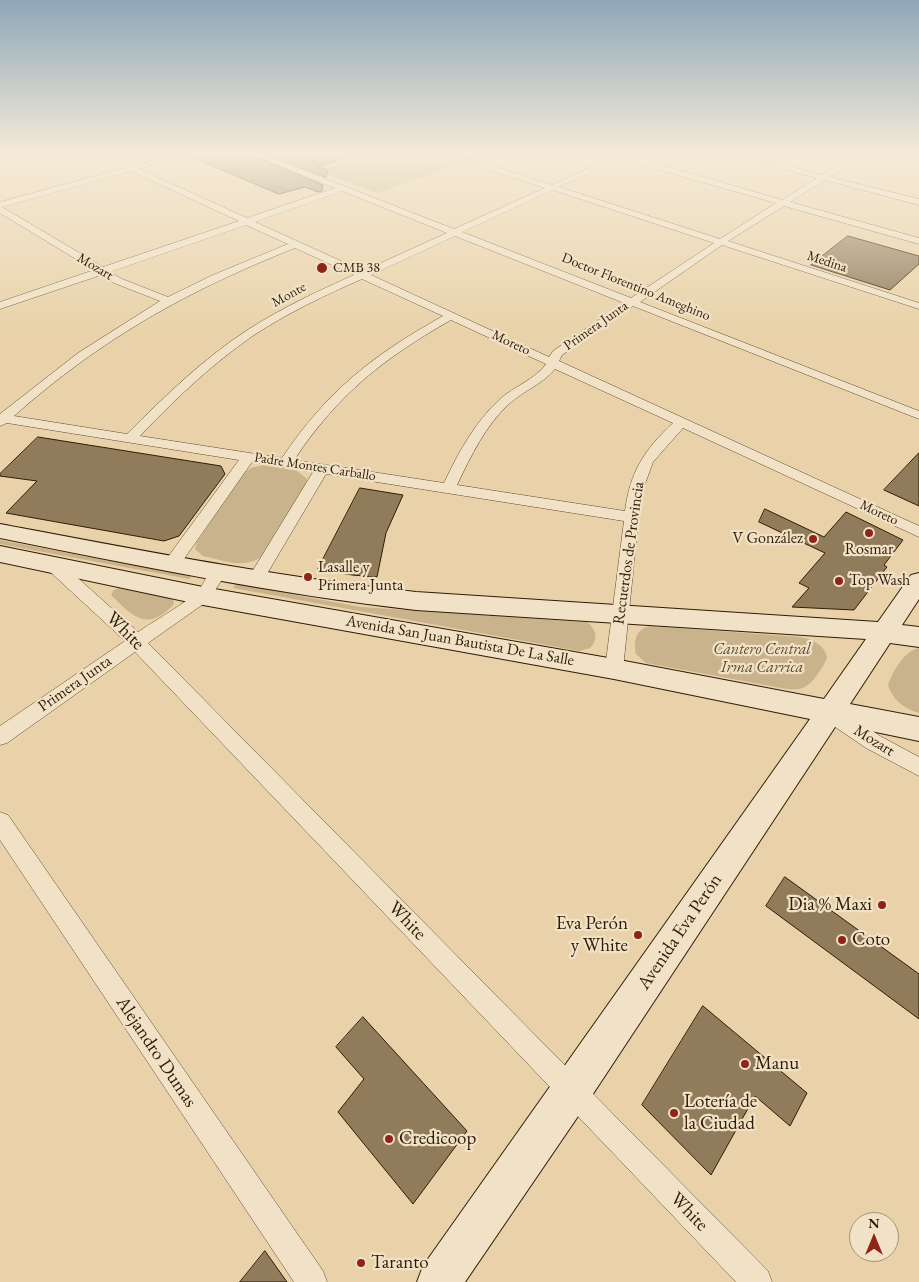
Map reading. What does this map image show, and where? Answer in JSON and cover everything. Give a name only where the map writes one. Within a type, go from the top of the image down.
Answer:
[{"type":"street","name":"Mozart","points":[[10,215],[132,288],[169,301]]},
{"type":"street","name":"Moreto","points":[[234,215],[919,532]]},
{"type":"street","points":[[0,306],[265,215]]},
{"type":"street","name":"Doctor Florentino Ameghino","points":[[412,215],[919,415]]},
{"type":"street","name":"Monte","points":[[130,438],[186,382],[234,345],[310,299],[493,215]]},
{"type":"street","name":"Medina","points":[[635,215],[919,306]]},
{"type":"street","name":"Primera Junta","points":[[449,488],[463,458],[488,418],[505,401],[549,369],[557,353],[631,301],[764,215]]},
{"type":"street","points":[[825,215],[919,241]]},
{"type":"street","points":[[1,420],[84,354],[169,301],[231,270],[296,244]]},
{"type":"street","points":[[285,463],[314,422],[348,384],[395,348],[451,316]]},
{"type":"street","name":"Padre Montes Carballo","points":[[1,420],[130,438],[631,517]]},
{"type":"street","name":"Recuerdos de Provincia","points":[[614,668],[634,495],[646,462],[665,438],[681,423]]},
{"type":"street","points":[[171,565],[248,457]]},
{"type":"street","points":[[256,580],[322,468]]},
{"type":"street","name":"Avenida San Juan Bautista De La Salle","points":[[0,531],[218,574],[357,595],[416,601],[885,632],[919,637]]},
{"type":"street","name":"Avenida San Juan Bautista De La Salle","points":[[0,554],[203,596],[614,668],[919,729]]},
{"type":"street","name":"White","points":[[53,564],[113,618],[757,1282]]},
{"type":"street","name":"Primera Junta","points":[[0,737],[203,596],[218,574]]},
{"type":"street","name":"Avenida Eva Perón","points":[[439,1282],[571,1092],[919,581]]},
{"type":"street","name":"Mozart","points":[[829,712],[873,742],[919,767]]},
{"type":"street","name":"Alejandro Dumas","points":[[0,822],[312,1282]]},
{"type":"green space","points":[[264,465],[297,471],[307,479],[306,484],[262,556],[248,562],[233,563],[203,556],[195,549],[197,542],[244,473],[251,468]]},
{"type":"green space","points":[[0,540],[191,577],[189,579],[0,544]]},
{"type":"green space","points":[[236,584],[361,607],[587,622],[593,628],[595,641],[590,648],[579,651],[233,588]]},
{"type":"green space","points":[[119,588],[170,598],[174,604],[165,613],[156,618],[141,618],[133,615],[111,595],[114,590]]},
{"type":"green space","name":"Cantero Central Irma Carrica","points":[[650,626],[800,637],[820,645],[827,657],[817,675],[809,684],[797,689],[781,688],[646,663],[636,654],[635,640],[641,630]]},
{"type":"green space","points":[[919,648],[919,713],[900,703],[888,685],[904,657]]},
{"type":"building","points":[[848,236],[919,256],[919,264],[890,290],[811,265]]},
{"type":"building","points":[[38,437],[221,466],[225,474],[179,536],[164,541],[6,513],[37,481],[0,476],[0,474]]},
{"type":"building","points":[[919,453],[919,506],[884,490]]},
{"type":"building","points":[[360,488],[403,495],[386,533],[377,577],[318,569]]},
{"type":"building","points":[[765,509],[824,537],[846,512],[903,540],[884,565],[887,567],[854,610],[792,607],[809,588],[799,583],[825,553],[759,522]]},
{"type":"building","name":"Coto","points":[[785,877],[919,974],[919,1019],[766,906]]},
{"type":"building","points":[[703,1006],[807,1093],[790,1126],[755,1096],[711,1175],[642,1105]]},
{"type":"building","points":[[363,1017],[467,1131],[413,1204],[338,1112],[364,1079],[336,1047]]},
{"type":"building","points":[[265,1251],[287,1282],[240,1282]]},
{"type":"place","name":"CMB 38","points":[[322,268]]},
{"type":"place","name":"Rosmar","points":[[869,533]]},
{"type":"place","name":"V González","points":[[813,539]]},
{"type":"place","name":"Lasalle y Primera Junta","points":[[308,577]]},
{"type":"place","name":"Top Wash","points":[[839,581]]},
{"type":"place","name":"Dia % Maxi","points":[[882,905]]},
{"type":"place","name":"Eva Perón y White","points":[[638,935]]},
{"type":"place","name":"Coto","points":[[842,940]]},
{"type":"place","name":"Manu","points":[[745,1064]]},
{"type":"place","name":"Lotería de la Ciudad","points":[[674,1113]]},
{"type":"place","name":"Credicoop","points":[[389,1139]]},
{"type":"place","name":"Taranto","points":[[361,1263]]}]
